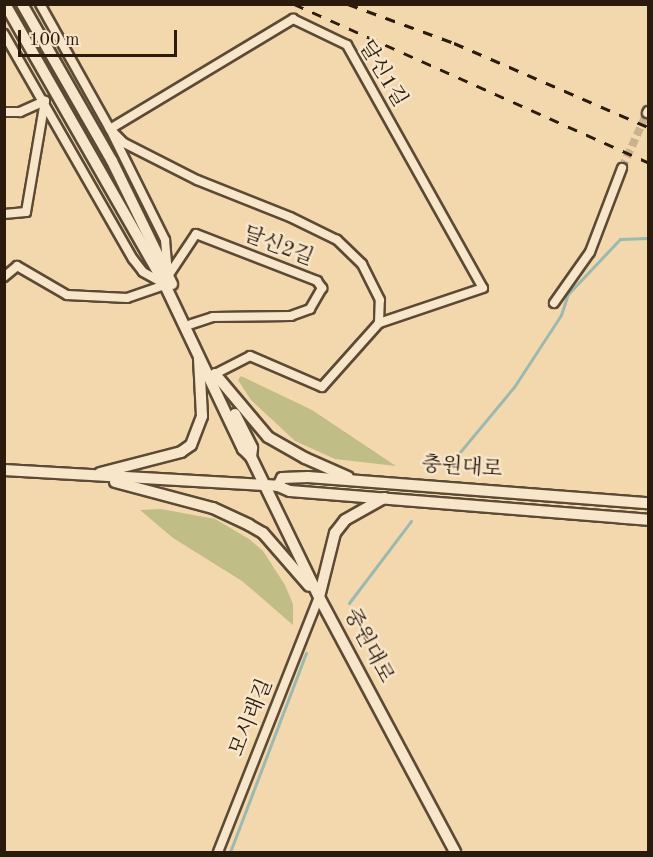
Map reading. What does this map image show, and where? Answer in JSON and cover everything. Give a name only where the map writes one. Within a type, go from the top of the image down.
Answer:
[{"type":"street","points":[[5,4],[149,246]]},
{"type":"street","points":[[22,4],[112,161],[149,246]]},
{"type":"street","points":[[40,4],[110,129],[165,240],[167,280]]},
{"type":"street","name":"달신1길","points":[[110,129],[293,19],[347,45],[483,288],[379,323],[322,387],[250,356],[215,374]]},
{"type":"street","points":[[4,34],[45,101],[133,259],[143,272],[167,280]]},
{"type":"street","points":[[4,112],[20,112],[45,101]]},
{"type":"street","points":[[4,214],[26,212],[45,101]]},
{"type":"street","points":[[110,129],[124,144],[197,180],[290,217],[337,240],[362,264],[371,280],[380,300],[379,323]]},
{"type":"street","points":[[554,303],[590,252],[622,168]]},
{"type":"street","name":"달신2길","points":[[167,280],[196,234],[317,281],[322,288],[310,309],[291,316],[213,317],[191,324]]},
{"type":"street","name":"중원대로","points":[[149,246],[191,324],[252,448],[251,457]]},
{"type":"street","points":[[4,277],[17,267],[67,295],[127,298],[167,280]]},
{"type":"street","name":"중원대로","points":[[167,280],[243,449],[251,457],[262,485],[319,597],[455,852]]},
{"type":"street","points":[[88,476],[181,452],[190,445],[202,416],[198,352]]},
{"type":"street","points":[[215,374],[268,437],[305,459],[353,480]]},
{"type":"street","name":"충원대로","points":[[4,470],[278,486],[286,490],[648,520]]},
{"type":"street","points":[[88,476],[175,497],[232,516],[263,533],[319,597]]},
{"type":"street","name":"충원대로","points":[[278,486],[282,478],[353,480],[648,503]]},
{"type":"street","points":[[319,597],[334,533],[345,520],[384,498]]},
{"type":"street","name":"모시래길","points":[[218,852],[319,597]]},
{"type":"shaded area","points":[[241,376],[312,410],[396,466],[335,459],[295,441],[251,400],[238,380]]},
{"type":"shaded area","points":[[161,509],[215,519],[249,539],[263,551],[285,585],[293,604],[293,625],[242,581],[173,538],[140,510]]},
{"type":"waterway","points":[[445,470],[514,387],[561,315],[568,294],[620,239],[648,238]]},
{"type":"waterway","points":[[349,603],[411,521]]},
{"type":"waterway","points":[[230,852],[306,653]]},
{"type":"tunnel","points":[[622,168],[647,113]]},
{"type":"railway","points":[[294,4],[648,162]]},
{"type":"railway","points":[[348,4],[454,43],[648,127]]}]
